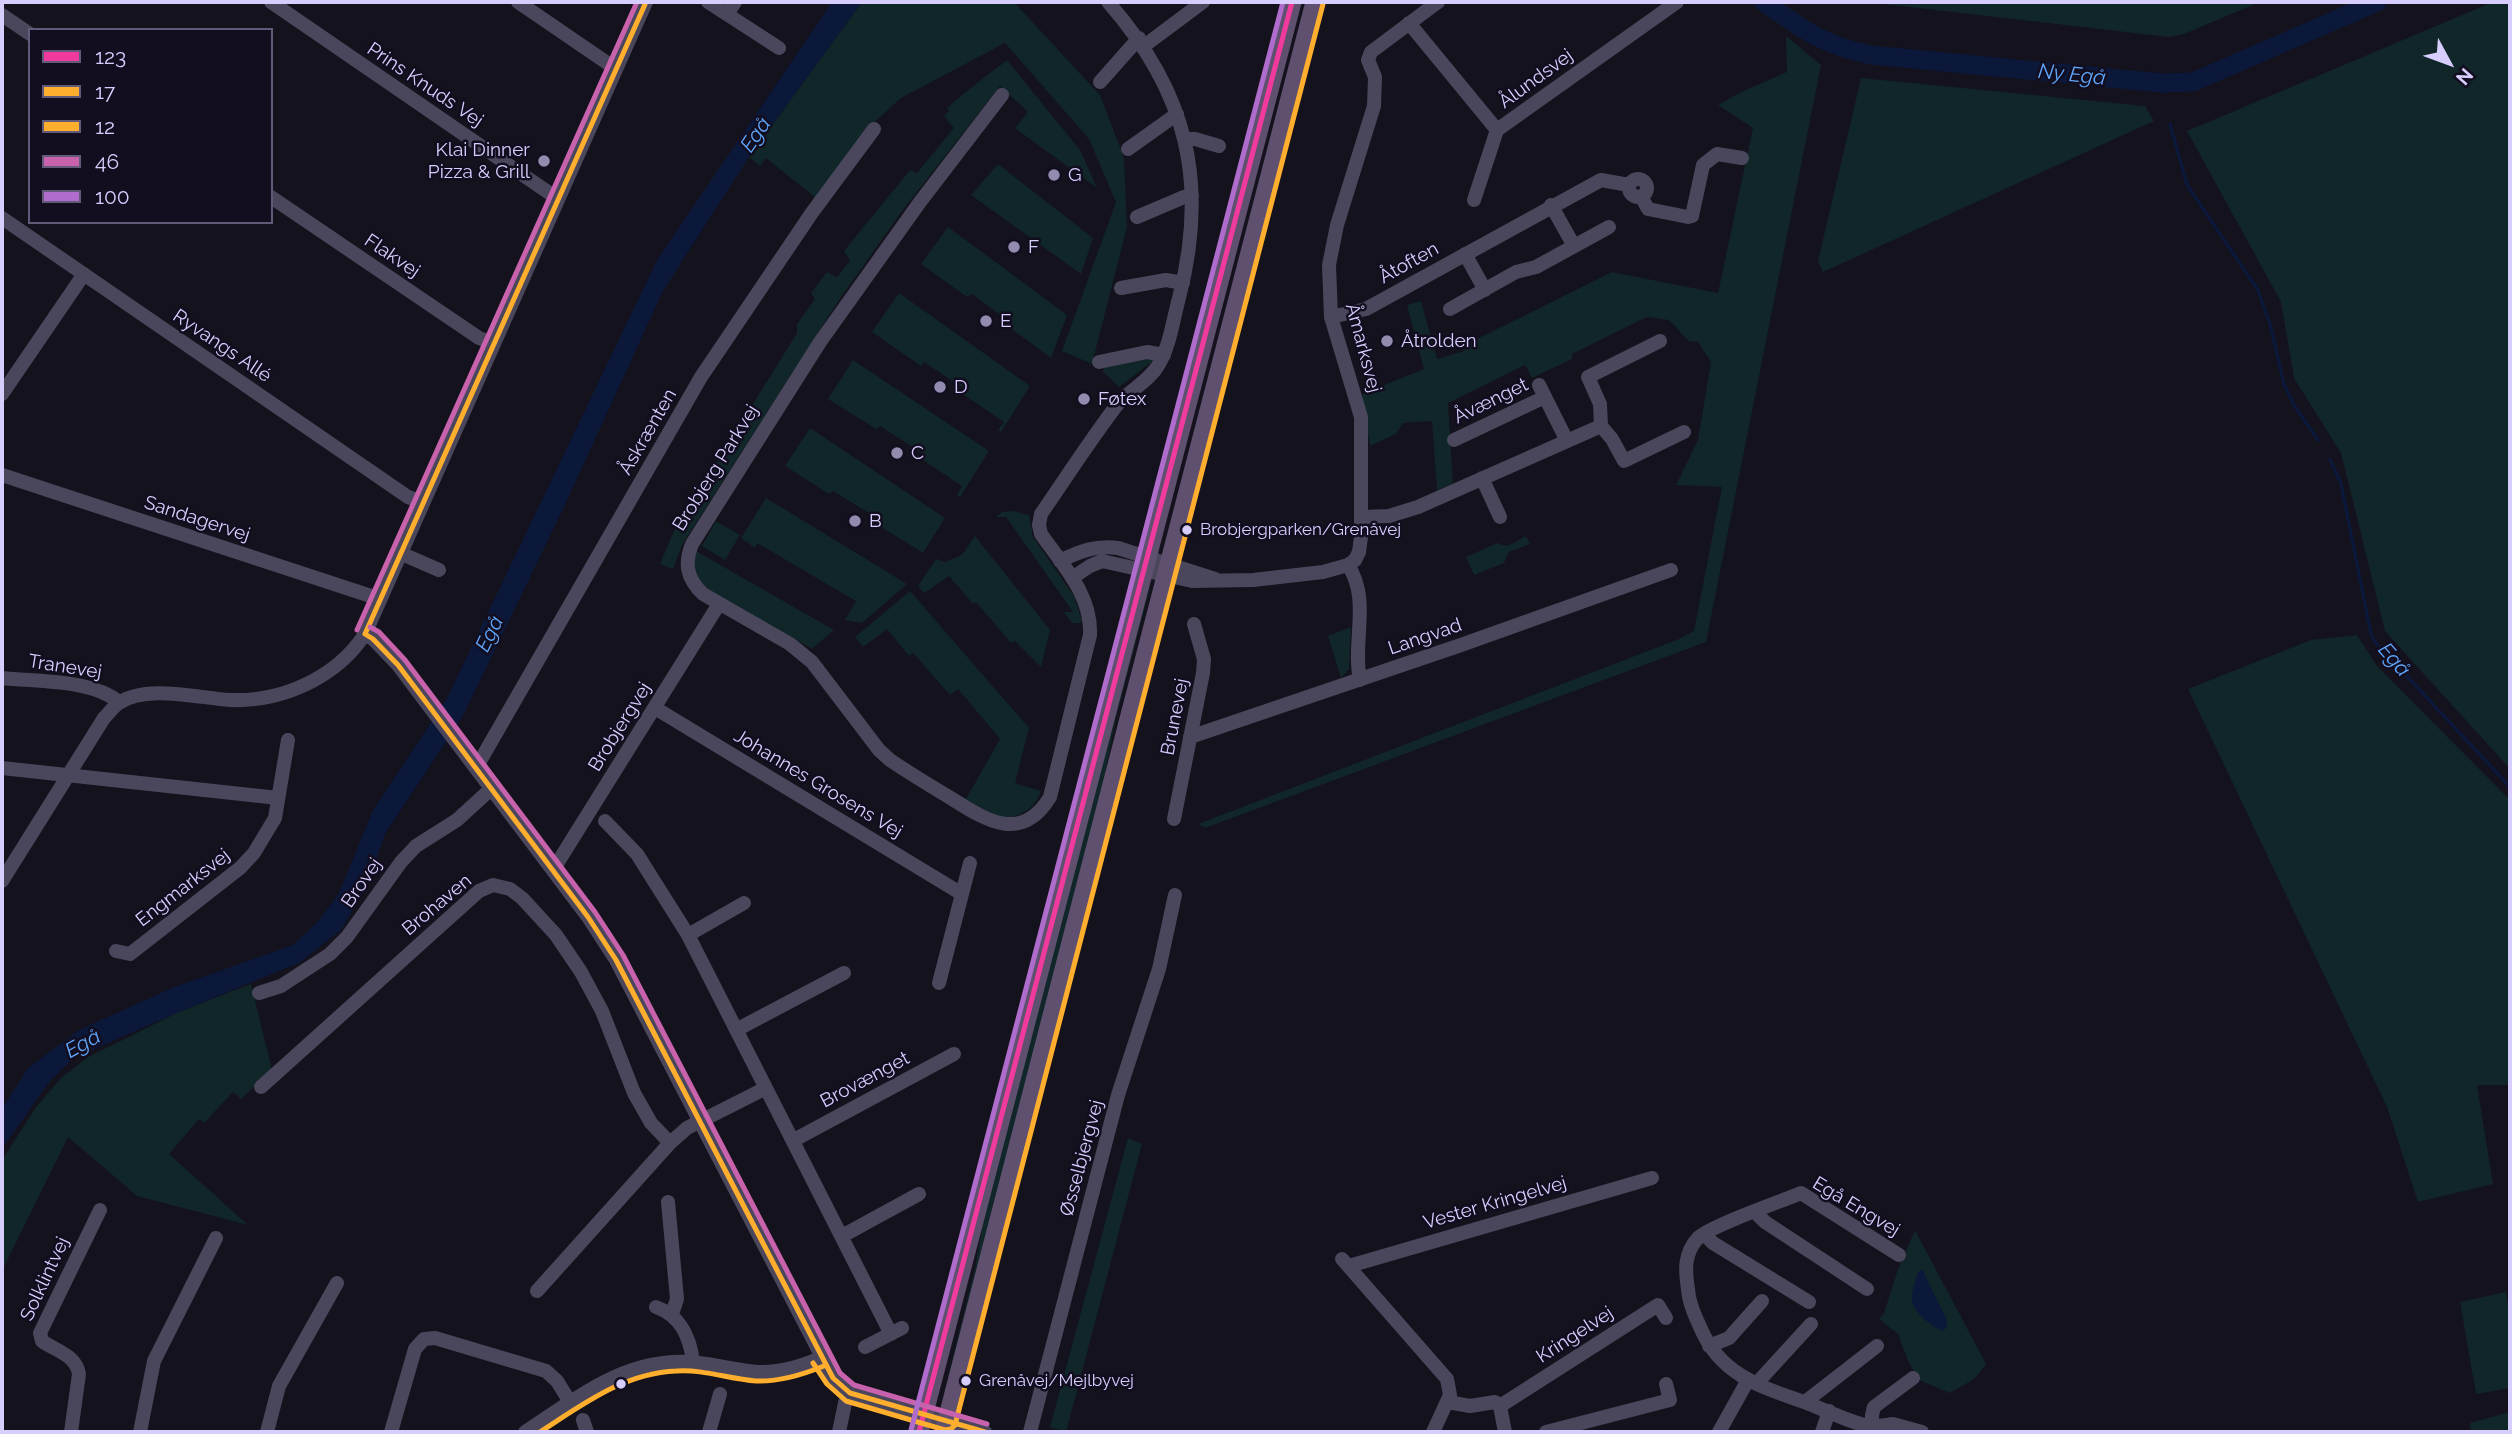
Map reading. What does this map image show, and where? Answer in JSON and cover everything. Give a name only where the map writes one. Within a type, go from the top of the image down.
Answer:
[{"type":"main road","points":[[921,1423],[1292,2]]},
{"type":"main road","points":[[945,1427],[1315,2]]},
{"type":"street","name":"Prins Knuds Vej","points":[[271,2],[558,199]]},
{"type":"street","points":[[518,2],[616,69]]},
{"type":"street","points":[[2,881],[104,718],[119,702],[132,696],[150,693],[233,700],[288,692],[332,670],[355,648],[365,634],[646,2]]},
{"type":"street","points":[[708,2],[731,8],[779,48]]},
{"type":"street","name":"Brobjerg Parkvej","points":[[1002,95],[915,208],[835,320],[779,403],[690,547],[687,560],[693,585],[719,604],[790,644],[813,662],[879,750],[890,760],[986,820],[1007,825],[1037,814],[1050,797],[1090,635],[1085,598],[1041,534],[1038,525],[1041,514],[1116,407],[1157,368],[1164,355],[1183,283],[1192,228],[1192,196],[1185,139],[1177,114],[1166,86],[1141,42],[1108,2]]},
{"type":"street","points":[[1100,82],[1141,42],[1203,2]]},
{"type":"street","points":[[1409,23],[1438,2]]},
{"type":"street","name":"Ålundsvej","points":[[1409,23],[1497,130],[1677,2]]},
{"type":"street","points":[[2,15],[28,33]]},
{"type":"street","name":"Åmarksvej","points":[[1348,565],[1359,551],[1362,517],[1361,416],[1331,317],[1329,265],[1338,225],[1374,106],[1375,77],[1368,60],[1371,52],[1409,23]]},
{"type":"street","points":[[1128,149],[1177,114]]},
{"type":"street","name":"Åskrænten","points":[[476,768],[701,377],[811,214],[874,129]]},
{"type":"street","points":[[1474,200],[1497,130]]},
{"type":"street","points":[[1185,139],[1219,146]]},
{"type":"street","name":"Åtoften","points":[[1331,317],[1366,309],[1601,180],[1629,185],[1631,194],[1641,196],[1648,209],[1688,218],[1692,216],[1703,165],[1717,154],[1742,158]]},
{"type":"street","points":[[1137,217],[1192,196]]},
{"type":"street","name":"Flakvej","points":[[273,198],[479,338],[493,343]]},
{"type":"street","points":[[1552,205],[1574,246]]},
{"type":"street","name":"Ryvangs Allé","points":[[2,218],[408,497],[423,502]]},
{"type":"street","points":[[1450,309],[1516,272],[1536,267],[1609,227]]},
{"type":"street","name":"Åtoften","points":[[1465,254],[1485,290]]},
{"type":"street","points":[[2,394],[84,274]]},
{"type":"street","points":[[1121,288],[1166,280],[1183,283]]},
{"type":"street","points":[[1660,341],[1588,377],[1600,404],[1601,426],[1624,461],[1684,432]]},
{"type":"street","points":[[1099,362],[1147,352],[1164,355]]},
{"type":"street","name":"Åvænget","points":[[1454,440],[1542,391],[1567,441]]},
{"type":"street","points":[[1362,517],[1389,516],[1403,512],[1601,426]]},
{"type":"street","name":"Sandagervej","points":[[2,475],[380,599]]},
{"type":"street","points":[[1482,478],[1500,517]]},
{"type":"street","points":[[1060,561],[1078,552],[1104,546],[1118,548],[1146,563],[1217,580],[1253,580],[1323,572],[1348,565],[1356,578],[1359,595],[1360,680]]},
{"type":"street","points":[[400,553],[439,570]]},
{"type":"street","points":[[1072,578],[1102,561],[1146,563]]},
{"type":"street","name":"Langvad","points":[[1191,737],[1671,570]]},
{"type":"street","name":"Brobjergvej","points":[[553,870],[719,604]]},
{"type":"street","name":"Brunevej","points":[[1174,818],[1204,659],[1194,624]]},
{"type":"street","points":[[365,634],[398,665],[588,917],[616,960],[833,1378],[850,1393],[921,1423],[985,1432]]},
{"type":"street","name":"Tranevej","points":[[2,678],[85,686],[100,690],[119,702]]},
{"type":"street","name":"Johannes Grosens Vej","points":[[655,708],[962,894]]},
{"type":"street","name":"Engmarksvej","points":[[116,951],[130,954],[240,869],[254,853],[275,818],[288,740]]},
{"type":"street","points":[[2,768],[278,798]]},
{"type":"street","name":"Brovej","points":[[259,993],[281,986],[330,954],[347,937],[408,854],[457,820],[492,788]]},
{"type":"street","points":[[605,821],[637,854],[688,935],[842,1236],[897,1331],[865,1347]]},
{"type":"street","points":[[939,983],[970,863]]},
{"type":"street","name":"Brohaven","points":[[261,1087],[479,891],[494,885],[510,889],[522,898],[568,951],[602,1011],[634,1093],[650,1123],[670,1143]]},
{"type":"street","name":"Øsselbjergvej","points":[[1030,1432],[1118,1095],[1158,969],[1175,895]]},
{"type":"street","points":[[688,935],[744,903]]},
{"type":"street","points":[[736,1030],[844,973]]},
{"type":"street","name":"Brovænget","points":[[794,1140],[954,1054]]},
{"type":"street","points":[[537,1291],[670,1143],[699,1121],[766,1088]]},
{"type":"street","name":"Vester Kringelvej","points":[[1448,1402],[1450,1387],[1444,1372],[1346,1263],[1652,1178]]},
{"type":"street","name":"Egå Engvej","points":[[1704,1234],[1801,1193],[1900,1253]]},
{"type":"street","points":[[842,1236],[919,1194]]},
{"type":"street","points":[[668,1202],[677,1299],[672,1314]]},
{"type":"street","name":"Solklintvej","points":[[71,1432],[78,1366],[68,1356],[42,1341],[40,1333],[100,1210]]},
{"type":"street","points":[[1755,1212],[1765,1222],[1867,1289]]},
{"type":"street","points":[[1809,1303],[1713,1243],[1704,1234],[1691,1248],[1686,1267],[1695,1318],[1709,1346],[1723,1364],[1753,1381],[1872,1430],[1893,1424],[1922,1432]]},
{"type":"street","points":[[140,1432],[154,1361],[216,1238]]},
{"type":"street","points":[[267,1432],[279,1386],[324,1296],[337,1283]]},
{"type":"street","points":[[1709,1346],[1729,1338],[1762,1301]]},
{"type":"street","name":"Kringelvej","points":[[1500,1406],[1658,1305],[1666,1318]]},
{"type":"street","points":[[656,1307],[672,1314],[685,1330],[693,1362]]},
{"type":"street","points":[[1719,1432],[1753,1381],[1811,1324]]},
{"type":"street","points":[[391,1432],[415,1349],[424,1339],[435,1338],[546,1371],[557,1381],[570,1402]]},
{"type":"street","points":[[1805,1402],[1877,1346]]},
{"type":"street","points":[[525,1432],[617,1374],[651,1365],[693,1362],[758,1372],[778,1371],[821,1358]]},
{"type":"street","points":[[1872,1430],[1874,1407],[1913,1378]]},
{"type":"street","points":[[1546,1432],[1670,1400],[1666,1384]]},
{"type":"street","points":[[839,1432],[850,1393]]},
{"type":"street","points":[[709,1432],[720,1394]]},
{"type":"street","points":[[1433,1432],[1448,1402],[1470,1406],[1495,1402],[1500,1406],[1505,1432]]},
{"type":"street","points":[[1822,1432],[1829,1412]]},
{"type":"green space","points":[[862,2],[1014,2],[1100,95],[1124,158],[1127,227],[1092,364],[1062,351],[1116,202],[1089,139],[1005,43],[901,98],[868,128],[816,198],[766,158],[760,166],[749,157]]},
{"type":"green space","points":[[1866,2],[2260,2],[2184,34],[2169,37]]},
{"type":"green space","points":[[2493,2],[2510,2],[2510,769],[2385,631],[2341,453],[2294,378],[2281,302],[2187,131]]},
{"type":"green space","points":[[1786,36],[1821,65],[1706,642],[1205,828],[1198,824],[1694,631],[1722,487],[1676,485],[1698,440],[1711,362],[1698,342],[1689,341],[1669,320],[1647,317],[1572,354],[1572,359],[1532,378],[1525,365],[1448,403],[1453,484],[1437,490],[1432,421],[1403,423],[1396,434],[1370,446],[1362,394],[1424,369],[1407,305],[1421,301],[1437,359],[1464,351],[1465,345],[1612,272],[1718,293],[1753,128],[1718,105],[1787,72]]},
{"type":"green space","points":[[1007,60],[1080,150],[1097,188],[1015,128],[1028,112],[1000,86],[902,211],[837,303],[682,545],[673,569],[660,564],[674,531],[797,333],[797,324],[815,299],[811,293],[827,272],[837,277],[850,261],[844,251],[910,170],[917,173],[954,128],[944,116],[949,111],[947,108]]},
{"type":"green space","points":[[1861,78],[2145,106],[2154,121],[1823,272],[1818,261]]},
{"type":"green space","points":[[998,164],[1093,238],[1081,274],[971,195]]},
{"type":"green space","points":[[948,227],[1067,315],[1051,358],[1009,327],[1011,323],[972,294],[967,297],[921,264]]},
{"type":"green space","points":[[899,293],[1030,386],[1001,432],[998,430],[1004,422],[961,393],[963,388],[924,362],[921,366],[872,332]]},
{"type":"green space","points":[[1153,357],[1153,361],[1119,387],[1103,372],[1105,364]]},
{"type":"green space","points":[[853,360],[989,451],[960,497],[957,495],[962,486],[920,458],[922,453],[880,426],[876,429],[828,399]]},
{"type":"green space","points":[[810,428],[945,518],[923,553],[875,523],[877,518],[833,491],[829,494],[785,466]]},
{"type":"green space","points":[[766,498],[907,584],[862,623],[845,620],[856,601],[757,543],[755,548],[741,538]]},
{"type":"green space","points":[[1014,511],[1029,515],[1033,537],[1074,596],[1082,621],[1080,623],[1072,623],[1064,612],[1073,612],[1006,517],[996,517],[1002,512]]},
{"type":"green space","points":[[716,521],[740,535],[725,560],[702,546]]},
{"type":"green space","points":[[975,536],[1050,630],[1041,667],[1015,641],[1011,643],[976,602],[973,604],[949,576],[924,593],[918,586],[936,559],[945,562],[962,555]]},
{"type":"green space","points":[[1526,536],[1530,544],[1509,552],[1504,563],[1474,575],[1466,557],[1497,543],[1509,545]]},
{"type":"green space","points":[[696,551],[834,630],[812,649],[712,592],[702,584],[696,574]]},
{"type":"green space","points":[[1147,587],[1150,588],[1116,718],[1099,804],[947,1394],[944,1393],[975,1268],[983,1222]]},
{"type":"green space","points":[[910,591],[1029,728],[1015,783],[1041,791],[1033,805],[1021,814],[1006,817],[990,814],[966,799],[1000,739],[958,689],[950,695],[913,653],[909,656],[887,629],[863,647],[855,637]]},
{"type":"green space","points":[[1351,627],[1349,669],[1341,678],[1328,636]]},
{"type":"green space","points":[[2357,635],[2377,666],[2510,800],[2510,1085],[2477,1085],[2493,1184],[2418,1202],[2387,1107],[2188,689],[2311,640]]},
{"type":"green space","points":[[251,984],[272,1070],[241,1099],[233,1092],[204,1123],[199,1119],[169,1154],[248,1225],[137,1196],[68,1137],[2,1271],[2,1160],[36,1107],[60,1079],[88,1057],[179,1012]]},
{"type":"green space","points":[[1128,1138],[1142,1144],[1066,1432],[1050,1427]]},
{"type":"green space","points":[[1915,1230],[1986,1364],[1974,1379],[1950,1393],[1919,1380],[1908,1361],[1898,1334],[1879,1319],[1884,1313],[1898,1269]]},
{"type":"green space","points":[[2506,1292],[2510,1314],[2510,1388],[2476,1394],[2460,1302]]},
{"type":"green space","points":[[2510,1412],[2510,1432],[2471,1432],[2470,1423]]},
{"type":"water","points":[[832,2],[862,2],[749,157],[663,291],[564,507],[463,716],[385,834],[367,886],[341,930],[299,963],[74,1058],[50,1081],[2,1149],[2,1109],[28,1068],[79,1030],[174,987],[293,945],[319,920],[339,893],[373,810],[446,700],[657,260]]},
{"type":"water","points":[[1922,1269],[1946,1318],[1947,1327],[1943,1331],[1933,1326],[1913,1305],[1913,1289],[1918,1272]]},
{"type":"waterway","name":"Ny Egå","points":[[1764,2],[1790,21],[1826,41],[1871,55],[2162,83],[2193,82],[2377,2]]},
{"type":"waterway","points":[[2162,83],[2163,92]]},
{"type":"waterway","name":"Egå","points":[[2170,124],[2187,185],[2258,290],[2270,324],[2284,384],[2294,405],[2318,440]]},
{"type":"waterway","name":"Egå","points":[[2330,459],[2341,484],[2371,634],[2375,642],[2510,787]]},
{"type":"transit line","name":"46","points":[[357,630],[637,2]]},
{"type":"transit line","name":"12","points":[[365,634],[646,2]]},
{"type":"transit line","name":"100","points":[[911,1430],[1283,2]]},
{"type":"transit line","name":"123","points":[[919,1432],[1292,2]]},
{"type":"transit line","name":"17","points":[[813,1363],[827,1384],[846,1401],[945,1430],[955,1425],[1323,4]]},
{"type":"transit line","name":"46","points":[[370,627],[379,632],[405,660],[595,912],[623,955],[840,1373],[854,1385],[987,1424]]},
{"type":"transit line","name":"12","points":[[365,634],[398,665],[588,917],[616,960],[833,1378],[850,1393],[985,1432]]},
{"type":"transit line","name":"17","points":[[540,1432],[604,1392],[657,1373],[696,1371],[765,1381],[791,1377],[824,1366]]},
{"type":"place","name":"Klai Dinner Pizza & Grill","points":[[544,161]]},
{"type":"place","name":"G","points":[[1054,175]]},
{"type":"place","name":"F","points":[[1014,247]]},
{"type":"place","name":"E","points":[[986,321]]},
{"type":"place","name":"Åtrolden","points":[[1387,341]]},
{"type":"place","name":"D","points":[[940,387]]},
{"type":"place","name":"Føtex","points":[[1084,399]]},
{"type":"place","name":"C","points":[[897,453]]},
{"type":"place","name":"B","points":[[855,521]]},
{"type":"place","name":"Brobjergparken/Grenåvej","points":[[1187,530]]},
{"type":"place","name":"Grenåvej/Mejlbyvej","points":[[966,1381]]}]
